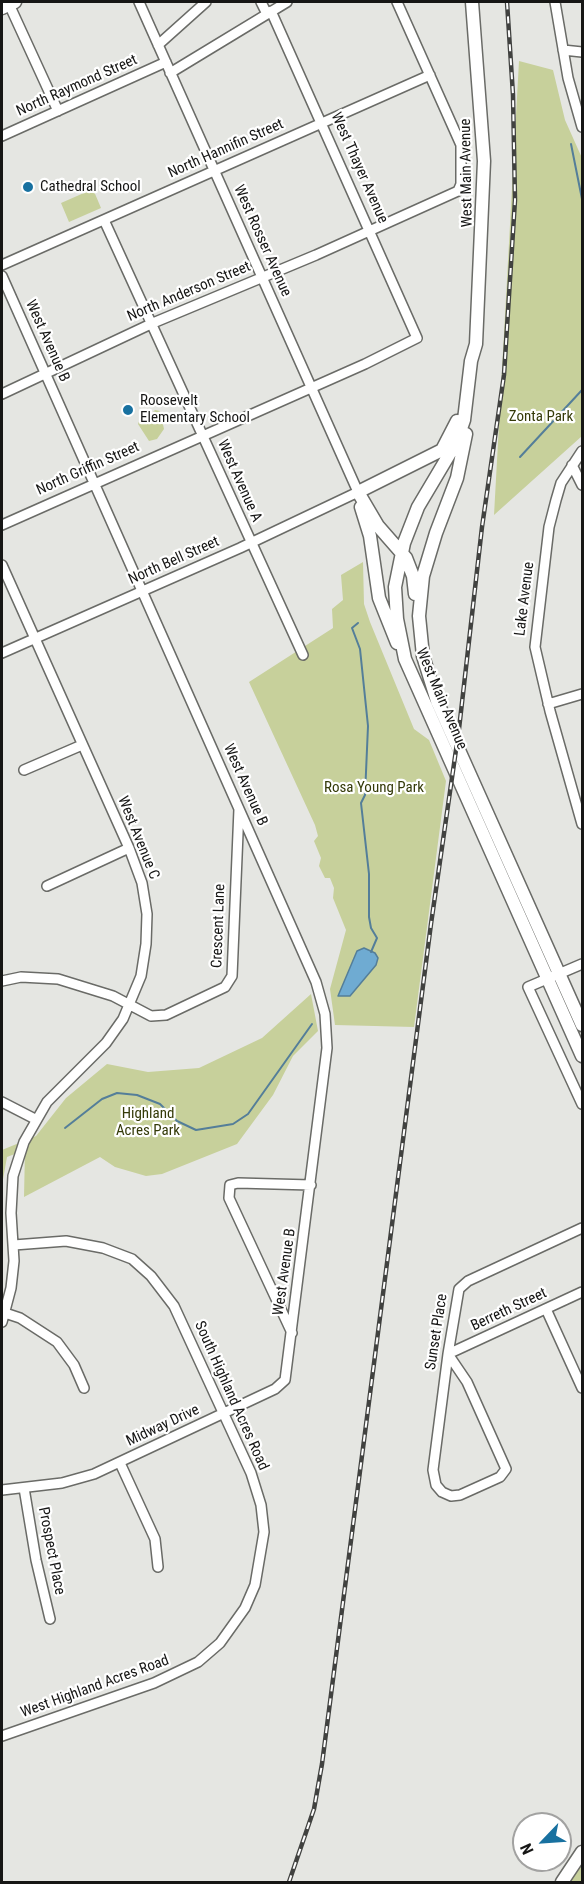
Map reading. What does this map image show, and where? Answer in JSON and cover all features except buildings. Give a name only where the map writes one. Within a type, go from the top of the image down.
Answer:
[{"type":"main road","name":"West Main Avenue","points":[[472,2],[484,161],[476,344],[477,377],[457,478],[430,549],[422,584],[420,631],[426,671],[437,701],[582,1025]]},
{"type":"main road","name":"West Main Avenue","points":[[476,344],[464,420],[456,443],[418,507],[401,551],[395,603],[405,659],[582,1056]]},
{"type":"main road","points":[[359,495],[442,450],[455,427],[470,372]]},
{"type":"main road","points":[[359,495],[378,526],[401,551],[414,581],[416,640],[426,671]]},
{"type":"main road","points":[[359,495],[370,536],[381,604],[405,659]]},
{"type":"main road","points":[[562,1882],[582,1852]]},
{"type":"street","name":"West Rosser Avenue","points":[[139,2],[359,495]]},
{"type":"street","points":[[158,45],[206,2]]},
{"type":"street","name":"West Thayer Avenue","points":[[261,2],[276,7],[322,123],[417,338]]},
{"type":"street","points":[[397,2],[430,75]]},
{"type":"street","points":[[555,2],[570,87],[582,127]]},
{"type":"street","points":[[9,4],[58,111]]},
{"type":"street","points":[[171,73],[276,7]]},
{"type":"street","points":[[563,50],[582,52]]},
{"type":"street","name":"North Raymond Street","points":[[2,136],[166,63]]},
{"type":"street","name":"North Hannifin Street","points":[[2,266],[430,75]]},
{"type":"street","name":"North Anderson Street","points":[[2,394],[153,323],[455,193],[461,184],[461,145],[430,75]]},
{"type":"street","name":"West Avenue A","points":[[104,220],[303,655]]},
{"type":"street","name":"West Avenue B","points":[[2,276],[239,807],[323,1003],[327,1058],[292,1333]]},
{"type":"street","name":"North Griffin Street","points":[[2,525],[411,343],[417,338]]},
{"type":"street","name":"Lake Avenue","points":[[582,451],[561,483],[549,527],[535,647],[548,704],[582,824]]},
{"type":"street","points":[[572,465],[582,485]]},
{"type":"street","name":"North Bell Street","points":[[2,653],[359,495]]},
{"type":"street","name":"West Avenue C","points":[[2,566],[129,848],[142,883],[147,914],[146,944],[141,976],[123,1020],[106,1043],[65,1082],[35,1119],[24,1142],[14,1176],[11,1213],[14,1245],[12,1279],[2,1322]]},
{"type":"street","points":[[548,704],[582,694]]},
{"type":"street","points":[[24,770],[82,745]]},
{"type":"street","name":"Crescent Lane","points":[[2,981],[21,977],[58,979],[89,987],[151,1016],[166,1015],[225,987],[232,976],[239,807]]},
{"type":"street","points":[[47,886],[129,848]]},
{"type":"street","points":[[582,964],[528,987],[582,1104]]},
{"type":"street","points":[[2,1102],[35,1119]]},
{"type":"street","points":[[292,1333],[229,1198],[230,1185],[238,1183],[311,1185]]},
{"type":"street","name":"Sunset Place","points":[[448,1354],[467,1382],[506,1465],[503,1474],[464,1493],[446,1494],[436,1485],[433,1475],[448,1354],[457,1293],[461,1286],[582,1228]]},
{"type":"street","name":"South Highland Acres Road","points":[[14,1245],[66,1241],[103,1248],[132,1259],[151,1275],[174,1306],[251,1473],[261,1505],[262,1550],[255,1585],[245,1608],[220,1643],[198,1662]]},
{"type":"street","name":"Berreth Street","points":[[448,1354],[582,1292]]},
{"type":"street","points":[[546,1309],[582,1388]]},
{"type":"street","points":[[5,1312],[20,1318],[57,1342],[74,1365],[84,1388]]},
{"type":"street","name":"Midway Drive","points":[[2,1490],[72,1480],[120,1463],[275,1389],[285,1380],[292,1333]]},
{"type":"street","points":[[120,1463],[155,1539],[158,1567]]},
{"type":"street","name":"Prospect Place","points":[[24,1488],[36,1560],[50,1619]]},
{"type":"street","name":"West Highland Acres Road","points":[[2,1736],[154,1683],[198,1662]]},
{"type":"green space","name":"Zonta Park","points":[[519,61],[553,70],[565,120],[582,158],[582,436],[494,515]]},
{"type":"green space","points":[[93,189],[101,208],[69,222],[61,203]]},
{"type":"green space","points":[[155,410],[160,411],[164,429],[157,439],[149,441],[138,424],[142,414],[147,412],[151,414]]},
{"type":"green space","name":"Rosa Young Park","points":[[363,562],[364,604],[370,622],[414,729],[429,740],[446,781],[414,1027],[335,1025],[330,989],[346,930],[333,898],[334,888],[330,878],[325,878],[319,866],[321,858],[314,841],[318,836],[315,825],[249,682],[333,628],[332,609],[343,600],[341,575]]},
{"type":"green space","name":"Highland Acres Park","points":[[311,994],[318,1031],[293,1056],[273,1095],[237,1144],[162,1174],[146,1176],[115,1167],[100,1157],[24,1197],[25,1150],[7,1157],[2,1185],[2,1150],[36,1136],[66,1098],[107,1064],[148,1072],[199,1068],[262,1038]]},
{"type":"green space","points":[[582,1853],[582,1882],[562,1882],[569,1872],[572,1872],[572,1868]]},
{"type":"water","points":[[364,948],[375,953],[378,958],[376,965],[350,996],[338,996],[357,951]]},
{"type":"waterway","points":[[571,144],[582,199]]},
{"type":"waterway","points":[[520,457],[582,390]]},
{"type":"waterway","points":[[358,623],[352,628],[360,649],[368,726],[365,795],[361,803],[369,874],[369,917],[371,928],[377,938],[371,952]]},
{"type":"waterway","points":[[65,1128],[102,1099],[117,1093],[137,1095],[160,1104],[177,1121],[196,1130],[233,1124],[248,1114],[312,1024]]},
{"type":"railway","points":[[289,1882],[314,1809],[322,1764],[431,924],[459,729],[482,527],[504,375],[515,200],[513,95],[507,2]]},
{"type":"place","name":"Cathedral School","points":[[28,187]]},
{"type":"place","name":"Roosevelt Elementary School","points":[[128,410]]}]
